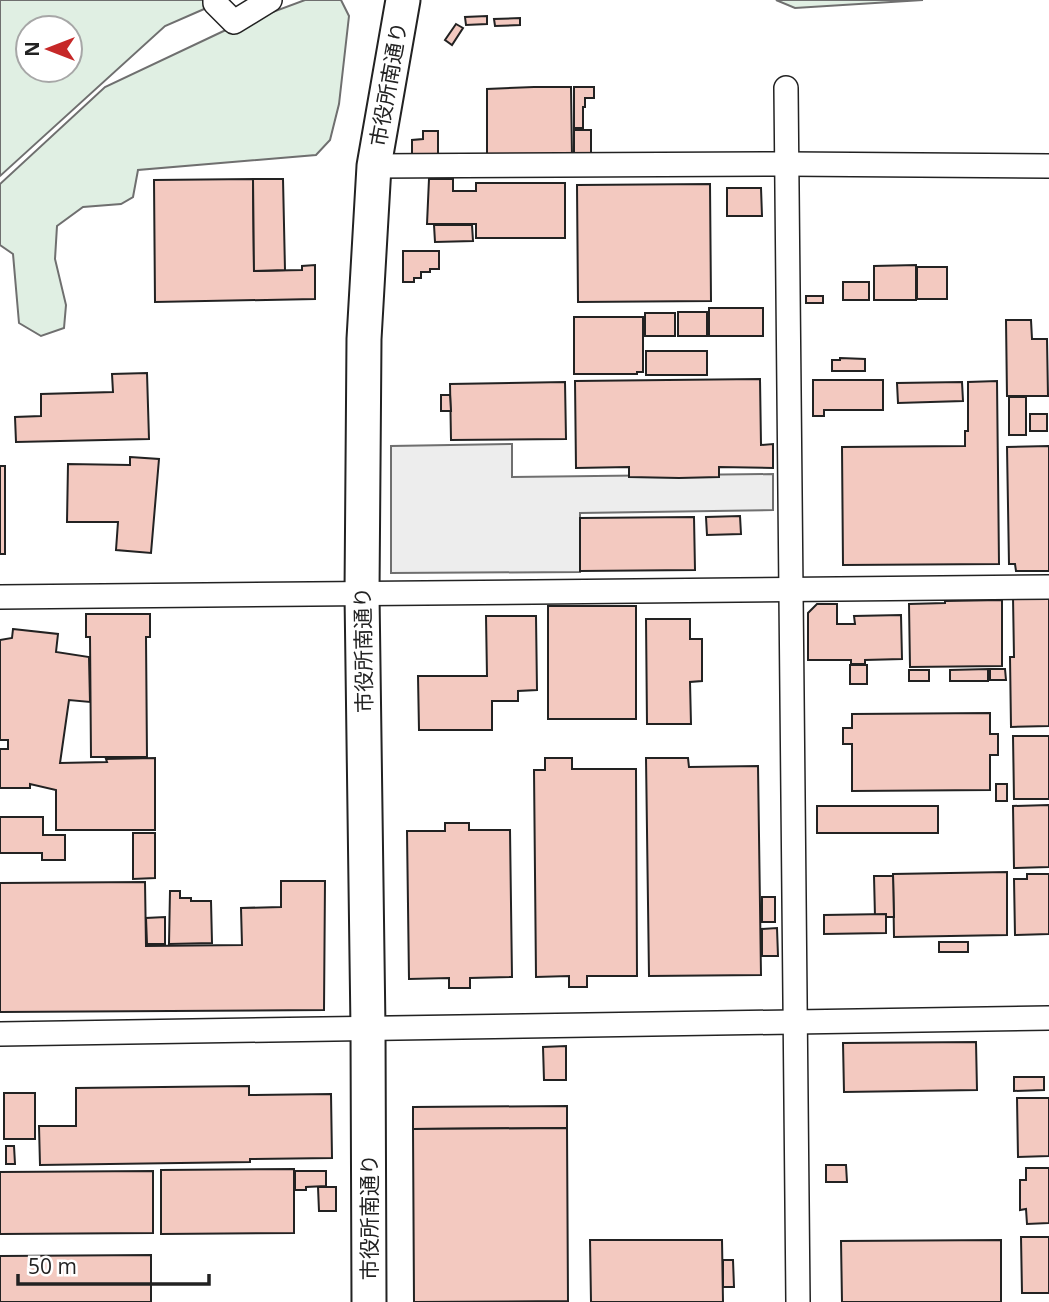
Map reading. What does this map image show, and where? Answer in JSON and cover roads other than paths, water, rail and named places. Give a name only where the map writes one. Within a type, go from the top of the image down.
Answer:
[{"type":"street","points":[[215,0],[234,22],[270,0]]},
{"type":"street","name":"市役所南通り","points":[[369,1302],[362,594],[364,339],[374,166],[401,9]]},
{"type":"street","points":[[786,88],[798,1302]]},
{"type":"street","points":[[374,166],[1049,166]]},
{"type":"street","points":[[0,597],[1049,587]]},
{"type":"street","points":[[0,1034],[1049,1018]]}]
